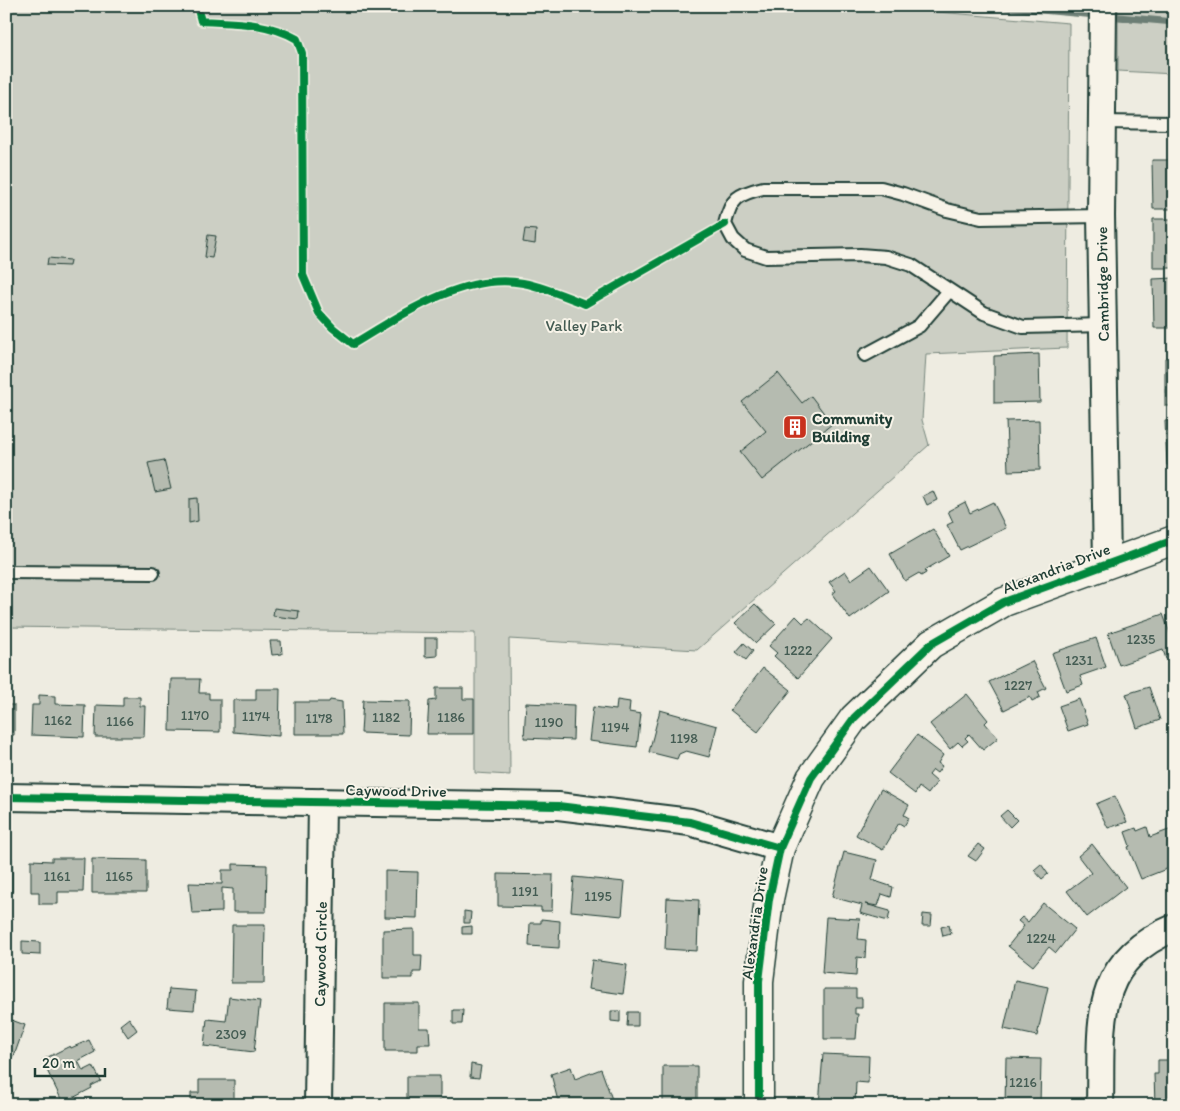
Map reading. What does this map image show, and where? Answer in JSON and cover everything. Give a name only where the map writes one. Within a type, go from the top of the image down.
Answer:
[{"type":"street","name":"Cambridge Drive","points":[[1103,6],[1101,216],[1107,563]]},
{"type":"street","name":"Alexandria Drive","points":[[759,1105],[758,981],[769,899],[780,848],[811,778],[854,718],[931,644],[1004,602],[1174,540]]},
{"type":"street","name":"Caywood Drive","points":[[6,797],[558,806],[615,811],[690,822],[780,848]]},
{"type":"street","name":"Caywood Circle","points":[[318,1105],[322,802]]},
{"type":"street","points":[[1100,1105],[1102,1020],[1108,988],[1119,968],[1136,949],[1155,936],[1174,928]]},
{"type":"lane","points":[[1101,122],[1174,123]]},
{"type":"lane","points":[[1101,216],[981,218],[946,210],[903,194],[880,188],[763,188],[744,193],[732,202],[725,224],[733,239],[745,250],[766,257],[860,255],[886,257],[911,265],[984,313],[1023,327],[1103,325]]},
{"type":"lane","points":[[865,355],[919,326],[949,291]]},
{"type":"lane","points":[[6,572],[153,573]]},
{"type":"green space","name":"Valley Park","points":[[6,6],[866,6],[1069,23],[1067,348],[926,354],[922,420],[929,445],[697,650],[509,639],[510,775],[475,773],[475,633],[6,627]]},
{"type":"green space","points":[[1118,6],[1174,6],[1174,74],[1118,71]]},
{"type":"building","points":[[1152,160],[1174,160],[1174,209],[1153,209]]},
{"type":"building","points":[[1153,219],[1174,219],[1174,268],[1153,268]]},
{"type":"building","points":[[525,229],[536,230],[535,244],[523,242]]},
{"type":"building","points":[[208,235],[216,236],[212,258],[205,257]]},
{"type":"building","points":[[48,258],[70,260],[69,266],[47,265]]},
{"type":"building","points":[[1174,278],[1174,328],[1154,328],[1153,279]]},
{"type":"building","points":[[1039,354],[1040,402],[994,403],[994,356]]},
{"type":"building","points":[[1165,358],[1174,358],[1174,406],[1165,406]]},
{"type":"building","name":"Community Building","points":[[778,373],[802,403],[811,396],[832,424],[762,480],[740,452],[766,431],[742,402]]},
{"type":"building","points":[[1039,420],[1040,470],[1008,471],[1006,421]]},
{"type":"building","points":[[1174,420],[1174,465],[1167,465],[1165,421]]},
{"type":"building","points":[[164,460],[171,489],[155,492],[148,463]]},
{"type":"building","points":[[933,491],[937,500],[927,505],[923,496]]},
{"type":"building","points":[[197,498],[198,521],[189,523],[189,499]]},
{"type":"building","points":[[965,502],[970,513],[993,502],[1006,528],[960,550],[947,525],[953,522],[948,511]]},
{"type":"building","points":[[933,529],[949,556],[925,570],[926,573],[921,576],[919,573],[905,581],[890,554]]},
{"type":"building","points":[[871,566],[889,591],[850,619],[832,594],[836,591],[829,582],[845,571],[851,580]]},
{"type":"building","points":[[755,604],[776,624],[756,643],[735,623]]},
{"type":"building","points":[[274,608],[299,611],[298,619],[273,616]]},
{"type":"building","points":[[1163,614],[1174,644],[1171,648],[1174,657],[1166,659],[1163,650],[1119,665],[1108,633]]},
{"type":"building","points":[[796,616],[803,623],[809,618],[832,639],[798,678],[774,656],[777,653],[769,646]]},
{"type":"building","points":[[425,638],[437,638],[437,656],[425,657]]},
{"type":"building","points":[[1096,638],[1106,667],[1080,676],[1083,685],[1066,691],[1052,653]]},
{"type":"building","points":[[270,641],[281,641],[282,654],[272,655]]},
{"type":"building","points":[[744,643],[753,651],[746,660],[736,652]]},
{"type":"building","points":[[1032,661],[1046,688],[1038,692],[1040,697],[1032,701],[1030,697],[1004,710],[989,682]]},
{"type":"building","points":[[763,668],[791,690],[758,732],[730,710]]},
{"type":"building","points":[[171,679],[200,679],[199,693],[209,693],[209,699],[220,699],[220,732],[170,731]]},
{"type":"building","points":[[1149,687],[1160,720],[1137,728],[1126,694]]},
{"type":"building","points":[[436,688],[463,688],[463,699],[474,699],[474,734],[427,734],[429,701],[436,700]]},
{"type":"building","points":[[256,689],[280,689],[279,736],[233,732],[233,700],[256,700]]},
{"type":"building","points":[[967,694],[988,720],[985,723],[998,738],[983,750],[969,734],[965,738],[968,741],[962,746],[958,742],[950,749],[930,724]]},
{"type":"building","points":[[39,695],[55,696],[55,704],[85,705],[84,737],[31,735],[32,705],[39,705]]},
{"type":"building","points":[[123,697],[140,697],[140,706],[145,706],[144,737],[95,737],[96,705],[123,706]]},
{"type":"building","points":[[1079,699],[1088,724],[1068,731],[1059,706]]},
{"type":"building","points":[[330,700],[342,702],[343,734],[295,734],[295,702],[329,702]]},
{"type":"building","points":[[363,700],[410,701],[409,735],[361,733]]},
{"type":"building","points":[[617,700],[630,702],[629,712],[641,714],[637,747],[589,741],[593,707],[616,710]]},
{"type":"building","points":[[526,703],[574,705],[573,740],[524,738]]},
{"type":"building","points":[[6,705],[14,705],[14,735],[6,735]]},
{"type":"building","points":[[660,710],[717,726],[709,757],[686,751],[679,754],[677,759],[649,752]]},
{"type":"building","points":[[917,735],[943,755],[938,763],[942,766],[937,773],[933,770],[929,775],[937,782],[928,794],[919,787],[915,794],[888,773]]},
{"type":"building","points":[[881,789],[909,805],[904,815],[909,818],[904,826],[899,823],[883,850],[856,835]]},
{"type":"building","points":[[1115,796],[1127,822],[1108,828],[1096,804]]},
{"type":"building","points":[[1007,810],[1017,820],[1010,827],[1000,816]]},
{"type":"building","points":[[1147,827],[1150,837],[1174,828],[1174,866],[1141,879],[1128,847],[1130,846],[1125,832],[1136,828],[1137,831]]},
{"type":"building","points":[[978,844],[985,849],[976,861],[968,856]]},
{"type":"building","points":[[1092,844],[1126,887],[1087,917],[1067,891],[1091,873],[1078,856]]},
{"type":"building","points":[[844,852],[877,860],[872,880],[893,887],[891,897],[882,894],[878,906],[865,904],[890,911],[888,921],[860,913],[862,905],[832,897]]},
{"type":"building","points":[[6,858],[12,858],[12,892],[6,892]]},
{"type":"building","points":[[52,858],[84,858],[83,892],[58,892],[58,904],[39,904],[39,892],[31,892],[31,860],[52,861]]},
{"type":"building","points":[[92,859],[146,860],[146,893],[92,893]]},
{"type":"building","points":[[233,864],[267,865],[266,912],[233,912],[233,889],[222,888],[222,912],[192,913],[189,883],[222,884],[222,870],[233,870]]},
{"type":"building","points":[[1041,864],[1048,874],[1042,879],[1034,870]]},
{"type":"building","points":[[385,871],[418,872],[417,918],[385,917]]},
{"type":"building","points":[[498,874],[553,875],[552,911],[541,911],[541,907],[498,906]]},
{"type":"building","points":[[574,877],[625,882],[622,916],[571,911]]},
{"type":"building","points":[[667,898],[699,900],[697,951],[665,949]]},
{"type":"building","points":[[1043,903],[1075,929],[1056,953],[1049,947],[1033,966],[1008,946],[1024,926],[1018,921],[1022,917],[1028,922]]},
{"type":"building","points":[[464,911],[471,912],[470,923],[464,923]]},
{"type":"building","points":[[923,914],[932,915],[931,926],[922,926]]},
{"type":"building","points":[[826,917],[860,919],[858,939],[866,940],[865,958],[857,957],[856,976],[822,973]]},
{"type":"building","points":[[541,919],[560,921],[559,948],[529,946],[530,923],[541,923]]},
{"type":"building","points":[[232,925],[265,925],[264,983],[231,983]]},
{"type":"building","points":[[949,925],[951,934],[943,936],[941,927]]},
{"type":"building","points":[[472,926],[472,934],[462,934],[462,927]]},
{"type":"building","points":[[414,929],[414,955],[422,955],[421,972],[413,972],[413,978],[383,978],[383,930]]},
{"type":"building","points":[[22,941],[40,942],[40,955],[22,954]]},
{"type":"building","points":[[592,960],[627,965],[623,994],[588,989]]},
{"type":"building","points":[[1015,980],[1048,987],[1037,1036],[1004,1029]]},
{"type":"building","points":[[169,989],[196,991],[194,1010],[167,1008]]},
{"type":"building","points":[[824,989],[856,989],[856,998],[862,998],[862,1008],[855,1008],[855,1014],[858,1014],[856,1039],[824,1039]]},
{"type":"building","points":[[229,997],[260,1001],[254,1052],[204,1046],[207,1019],[226,1021]]},
{"type":"building","points":[[385,1003],[419,1003],[419,1028],[429,1028],[430,1044],[418,1044],[418,1051],[385,1051]]},
{"type":"building","points":[[453,1010],[463,1010],[462,1024],[453,1024]]},
{"type":"building","points":[[611,1011],[620,1011],[620,1022],[611,1021]]},
{"type":"building","points":[[628,1012],[638,1012],[638,1026],[627,1026]]},
{"type":"building","points":[[6,1018],[25,1025],[14,1056],[6,1053]]},
{"type":"building","points":[[129,1018],[137,1030],[128,1037],[120,1025]]},
{"type":"building","points":[[89,1040],[95,1052],[78,1061],[83,1071],[93,1066],[101,1081],[91,1086],[92,1088],[63,1103],[42,1060],[70,1046],[71,1048]]},
{"type":"building","points":[[823,1054],[869,1056],[868,1083],[856,1082],[855,1105],[819,1105]]},
{"type":"building","points":[[1006,1058],[1041,1059],[1040,1105],[1005,1105]]},
{"type":"building","points":[[1158,1060],[1174,1060],[1174,1105],[1155,1105],[1154,1074],[1158,1074]]},
{"type":"building","points":[[471,1064],[481,1066],[479,1078],[470,1077]]},
{"type":"building","points":[[663,1066],[697,1066],[697,1105],[663,1105]]},
{"type":"building","points":[[571,1067],[575,1079],[601,1069],[613,1102],[603,1105],[559,1105],[551,1074]]},
{"type":"building","points":[[407,1076],[440,1076],[440,1105],[407,1105]]},
{"type":"building","points":[[199,1080],[234,1080],[234,1105],[191,1105],[191,1093],[199,1093]]},
{"type":"waterway","points":[[996,6],[1174,22]]},
{"type":"cycle path","points":[[197,6],[201,21],[263,26],[286,33],[297,39],[302,53],[303,275],[319,313],[333,328],[353,344],[434,298],[478,284],[501,281],[523,283],[547,289],[585,304],[725,224]]},
{"type":"cycle path","points":[[759,1105],[759,981],[769,899],[780,848],[811,778],[854,718],[931,644],[1004,602],[1174,540]]},
{"type":"cycle path","points":[[6,797],[558,806],[690,822],[780,848]]},
{"type":"place","name":"Community Building","points":[[795,427]]}]
